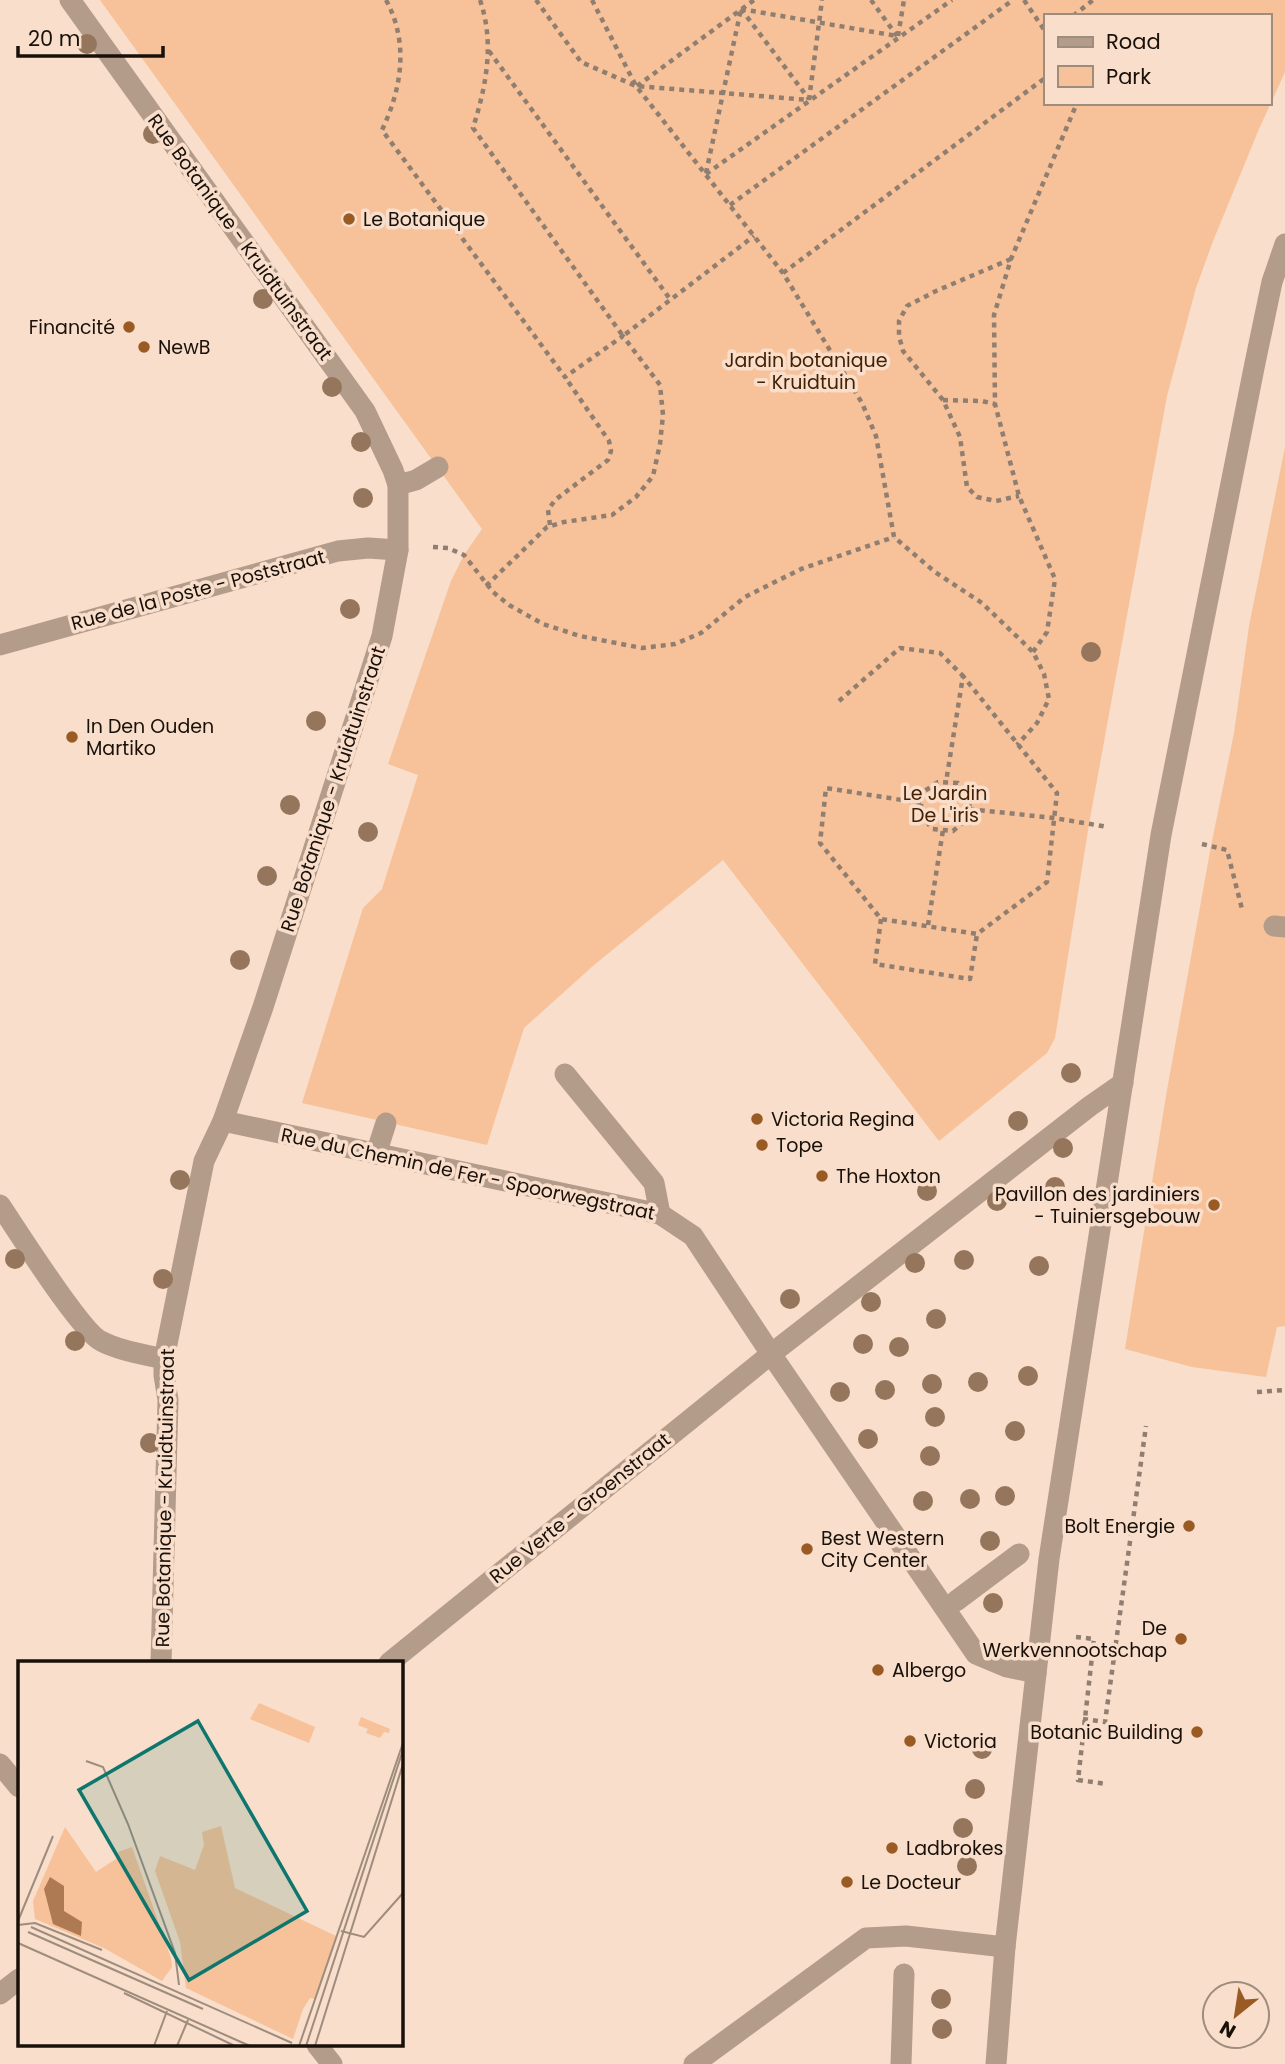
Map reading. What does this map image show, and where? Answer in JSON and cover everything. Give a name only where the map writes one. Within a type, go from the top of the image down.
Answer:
[{"type":"street","name":"Rue Botanique - Kruidtuinstraat","points":[[70,0],[365,411],[398,485],[398,550],[382,636],[267,993],[223,1121],[205,1161],[164,1359],[168,1400],[161,1661]]},
{"type":"street","points":[[996,2064],[1005,1947],[1055,1520],[1161,835],[1266,309],[1285,244]]},
{"type":"street","points":[[398,485],[416,480],[438,467]]},
{"type":"street","name":"Rue de la Poste - Poststraat","points":[[0,645],[338,551],[368,548],[398,550]]},
{"type":"street","points":[[565,1074],[654,1183],[660,1214]]},
{"type":"street","name":"Rue Verte - Groenstraat","points":[[391,1661],[771,1354],[1062,1127],[1123,1083]]},
{"type":"street","name":"Rue du Chemin de Fer - Spoorwegstraat","points":[[223,1121],[660,1214],[693,1236],[976,1654],[1007,1667],[1036,1673]]},
{"type":"street","points":[[376,1154],[386,1123]]},
{"type":"street","points":[[0,1205],[76,1315],[98,1340],[124,1350],[164,1359]]},
{"type":"street","points":[[956,1601],[1019,1554]]},
{"type":"street","points":[[0,1764],[18,1786]]},
{"type":"street","points":[[694,2064],[866,1938],[906,1936],[1005,1947]]},
{"type":"street","points":[[901,2064],[904,1974]]},
{"type":"street","points":[[0,1994],[18,1980]]},
{"type":"street","points":[[318,2046],[332,2064]]},
{"type":"path","points":[[386,0],[398,35],[401,68],[395,100],[382,130],[565,377],[609,441],[611,451],[608,460],[555,500],[548,510],[550,525]]},
{"type":"path","points":[[480,0],[488,50],[485,90],[473,128],[660,385],[663,415],[653,475],[636,496],[612,515],[550,525],[486,586]]},
{"type":"path","points":[[536,0],[582,62],[636,86],[809,100]]},
{"type":"path","points":[[592,0],[636,86],[783,272],[862,403],[876,436],[894,537],[935,572],[982,603],[1033,652],[1044,674],[1049,699],[1037,723],[1017,745]]},
{"type":"path","points":[[636,86],[754,0]]},
{"type":"path","points":[[809,100],[822,0]]},
{"type":"path","points":[[871,0],[898,37]]},
{"type":"path","points":[[898,37],[904,0]]},
{"type":"path","points":[[706,174],[952,0]]},
{"type":"path","points":[[730,205],[1013,0]]},
{"type":"path","points":[[1024,0],[1044,30]]},
{"type":"path","points":[[1076,14],[1093,0]]},
{"type":"path","points":[[741,9],[898,37]]},
{"type":"path","points":[[706,174],[741,9]]},
{"type":"path","points":[[741,9],[809,100]]},
{"type":"path","points":[[488,50],[670,299]]},
{"type":"path","points":[[783,272],[1044,79]]},
{"type":"path","points":[[1033,652],[1047,632],[1055,579],[1019,496],[995,404],[994,316],[1011,259],[1076,105]]},
{"type":"path","points":[[565,377],[754,236]]},
{"type":"path","points":[[1011,259],[907,306],[899,321],[903,351],[943,400],[960,437],[967,487],[977,497],[996,501],[1019,496]]},
{"type":"path","points":[[943,400],[995,404]]},
{"type":"path","points":[[431,547],[448,548],[464,555],[486,586],[509,606],[543,624],[580,636],[642,648],[675,645],[701,633],[745,597],[801,569],[894,537]]},
{"type":"path","points":[[839,701],[900,648],[940,653],[963,676],[1058,793],[1047,882],[977,934],[970,979],[875,964],[881,919]]},
{"type":"path","points":[[946,782],[963,676]]},
{"type":"path","points":[[938,782],[958,783],[970,799],[968,818],[953,831],[932,829],[920,812],[921,803],[922,792],[938,782]]},
{"type":"path","points":[[921,803],[826,788],[820,843],[881,919],[977,934]]},
{"type":"path","points":[[969,809],[1108,827]]},
{"type":"path","points":[[928,925],[943,830]]},
{"type":"path","points":[[1202,844],[1227,850],[1244,916],[1251,925],[1280,926]]},
{"type":"path","points":[[1257,1392],[1285,1390]]},
{"type":"path","points":[[1083,1719],[1105,1722],[1146,1426]]},
{"type":"path","points":[[1075,1636],[1094,1639],[1078,1780],[1107,1784]]},
{"type":"green space","name":"Jardin botanique - Kruidtuin","points":[[100,0],[1285,0],[1285,72],[1271,103],[1271,14],[1044,14],[1044,105],[1270,105],[1196,288],[1167,396],[1089,824],[1055,1038],[1047,1053],[939,1141],[723,860],[594,965],[524,1028],[487,1145],[302,1103],[363,908],[382,889],[418,775],[388,764],[451,581],[464,555],[482,529]]},
{"type":"green space","points":[[1285,447],[1285,1326],[1277,1327],[1266,1377],[1192,1367],[1125,1349],[1167,1090],[1234,733],[1249,626]]},
{"type":"place","name":"Le Botanique","points":[[349,219]]},
{"type":"place","name":"Financité","points":[[129,327]]},
{"type":"place","name":"NewB","points":[[144,347]]},
{"type":"place","name":"In Den Ouden Martiko","points":[[72,737]]},
{"type":"place","name":"Victoria Regina","points":[[757,1119]]},
{"type":"place","name":"Tope","points":[[762,1145]]},
{"type":"place","name":"The Hoxton","points":[[822,1176]]},
{"type":"place","name":"Pavillon des jardiniers - Tuiniersgebouw","points":[[1214,1205]]},
{"type":"place","name":"Bolt Energie","points":[[1189,1526]]},
{"type":"place","name":"Best Western City Center","points":[[807,1549]]},
{"type":"place","name":"De Werkvennootschap","points":[[1181,1639]]},
{"type":"place","name":"Albergo","points":[[878,1670]]},
{"type":"place","name":"Botanic Building","points":[[1197,1732]]},
{"type":"place","name":"Victoria","points":[[910,1741]]},
{"type":"place","name":"Ladbrokes","points":[[892,1848]]},
{"type":"place","name":"Le Docteur","points":[[847,1882]]},
{"type":"park label","name":"Le Jardin De L'iris","points":[[945,804]]}]
